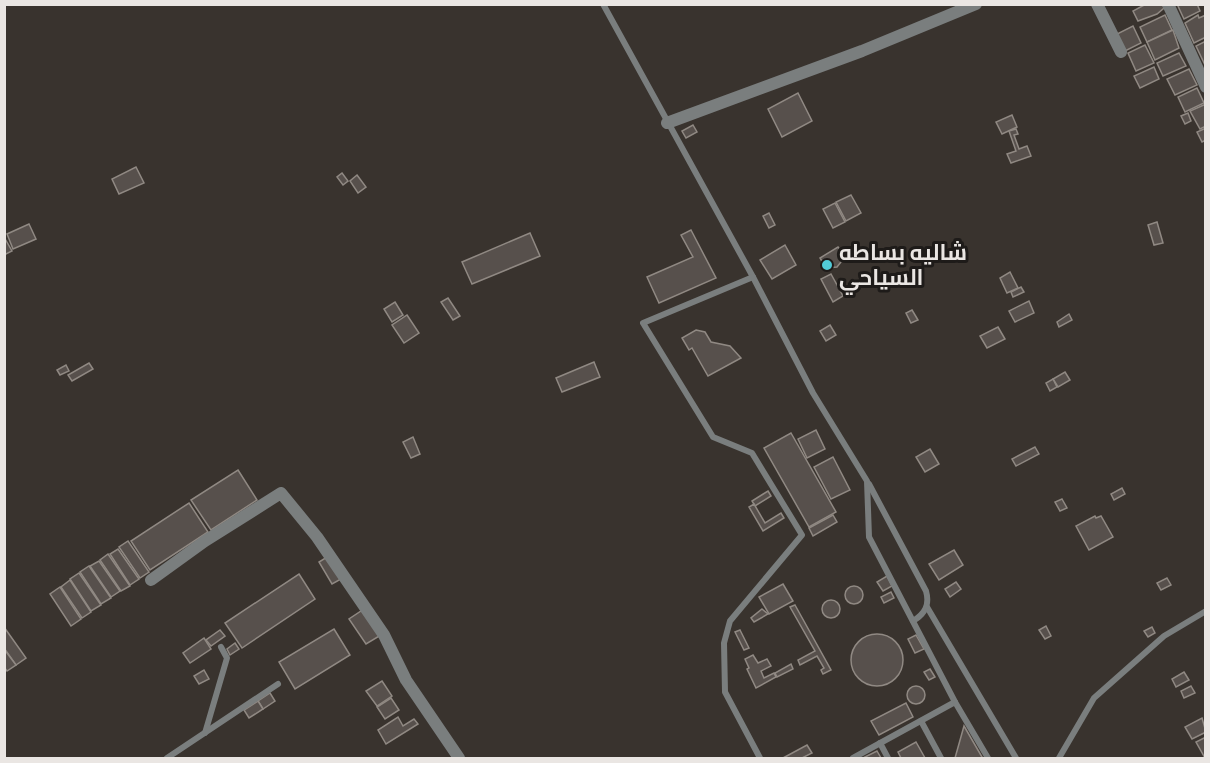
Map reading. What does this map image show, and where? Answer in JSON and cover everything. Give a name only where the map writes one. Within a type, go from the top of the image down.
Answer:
[{"type":"street","points":[[667,123],[862,51],[976,4]]},
{"type":"street","points":[[1097,4],[1121,52]]},
{"type":"street","points":[[1168,4],[1206,87]]},
{"type":"street","points":[[151,580],[205,541],[281,493],[317,537],[377,625],[406,680],[459,759]]},
{"type":"lane","points":[[603,4],[753,277],[813,393],[867,481],[926,591],[927,607],[1016,759]]},
{"type":"lane","points":[[753,277],[643,323],[713,437],[752,453],[802,535],[730,621],[725,632],[725,692],[760,759]]},
{"type":"lane","points":[[867,481],[869,537],[955,702],[988,759]]},
{"type":"lane","points":[[912,621],[922,615],[927,607]]},
{"type":"lane","points":[[1059,759],[1094,698],[1164,636],[1206,611]]},
{"type":"lane","points":[[205,733],[227,658],[221,647]]},
{"type":"lane","points":[[167,759],[278,684]]},
{"type":"lane","points":[[852,759],[955,702]]},
{"type":"lane","points":[[921,721],[941,759]]},
{"type":"lane","points":[[880,743],[888,759]]},
{"type":"building","points":[[1146,4],[1162,4],[1164,8],[1157,14],[1138,21],[1133,11]]},
{"type":"building","points":[[1177,4],[1197,4],[1200,11],[1184,19]]},
{"type":"building","points":[[1165,15],[1172,30],[1147,42],[1140,27]]},
{"type":"building","points":[[1198,15],[1199,18],[1206,15],[1206,37],[1194,43],[1185,23]]},
{"type":"building","points":[[1133,26],[1141,43],[1125,51],[1117,34]]},
{"type":"building","points":[[1173,30],[1179,48],[1155,60],[1147,42]]},
{"type":"building","points":[[1206,41],[1206,65],[1205,65],[1196,46]]},
{"type":"building","points":[[1145,45],[1154,63],[1136,71],[1128,53]]},
{"type":"building","points":[[1179,53],[1186,66],[1163,76],[1157,63]]},
{"type":"building","points":[[1154,67],[1159,79],[1140,88],[1134,76]]},
{"type":"building","points":[[1189,69],[1197,85],[1175,95],[1167,79]]},
{"type":"building","points":[[1197,88],[1204,103],[1185,112],[1178,97]]},
{"type":"building","points":[[798,93],[812,121],[782,137],[768,109]]},
{"type":"building","points":[[1206,104],[1206,126],[1200,129],[1190,111]]},
{"type":"building","points":[[1188,113],[1191,121],[1185,124],[1181,116]]},
{"type":"building","points":[[1012,115],[1017,127],[1002,134],[996,122]]},
{"type":"building","points":[[693,125],[697,132],[686,138],[682,131]]},
{"type":"building","points":[[1206,128],[1206,140],[1202,142],[1197,132]]},
{"type":"building","points":[[1016,129],[1018,134],[1014,135],[1019,149],[1027,146],[1031,156],[1011,163],[1007,154],[1016,151],[1009,131]]},
{"type":"building","points":[[136,167],[144,183],[119,194],[112,179]]},
{"type":"building","points":[[342,173],[348,181],[343,185],[337,177]]},
{"type":"building","points":[[357,175],[366,187],[358,193],[350,181]]},
{"type":"building","points":[[851,195],[861,213],[846,221],[836,202]]},
{"type":"building","points":[[835,203],[845,222],[833,228],[823,209]]},
{"type":"building","points":[[769,213],[775,225],[769,228],[763,216]]},
{"type":"building","points":[[1157,222],[1163,243],[1154,245],[1148,225]]},
{"type":"building","points":[[29,224],[36,239],[13,249],[7,234]]},
{"type":"building","points":[[691,230],[716,278],[659,303],[647,277],[693,257],[681,235]]},
{"type":"building","points":[[530,233],[540,256],[472,284],[462,262]]},
{"type":"building","points":[[4,237],[12,251],[4,255]]},
{"type":"building","points":[[785,245],[796,265],[772,279],[760,260]]},
{"type":"building","points":[[838,247],[845,257],[837,267],[826,268],[820,258]]},
{"type":"building","points":[[1010,272],[1018,288],[1007,293],[1000,278]]},
{"type":"building","points":[[831,274],[843,296],[833,302],[821,279]]},
{"type":"building","points":[[1021,287],[1024,292],[1013,297],[1011,292]]},
{"type":"building","points":[[448,298],[460,316],[453,320],[441,302]]},
{"type":"building","points":[[1029,301],[1034,313],[1015,322],[1009,311]]},
{"type":"building","points":[[395,302],[403,315],[392,322],[384,309]]},
{"type":"building","points":[[912,310],[918,320],[911,323],[906,313]]},
{"type":"building","points":[[1069,314],[1072,320],[1059,327],[1057,322]]},
{"type":"building","points":[[407,315],[419,333],[404,343],[392,325]]},
{"type":"building","points":[[830,325],[836,335],[826,341],[820,331]]},
{"type":"building","points":[[998,327],[1005,339],[987,348],[980,336]]},
{"type":"building","points":[[696,330],[705,332],[711,342],[730,346],[741,358],[708,376],[692,348],[689,350],[682,338]]},
{"type":"building","points":[[594,362],[600,377],[562,392],[556,378]]},
{"type":"building","points":[[89,363],[93,369],[72,381],[68,375]]},
{"type":"building","points":[[66,365],[69,371],[60,375],[57,370]]},
{"type":"building","points":[[1065,372],[1070,380],[1058,387],[1053,379]]},
{"type":"building","points":[[1053,379],[1057,387],[1050,391],[1046,383]]},
{"type":"building","points":[[816,430],[825,449],[807,458],[798,439]]},
{"type":"building","points":[[791,433],[836,512],[809,527],[764,448]]},
{"type":"building","points":[[413,437],[420,454],[411,458],[403,442]]},
{"type":"building","points":[[1035,447],[1039,454],[1016,466],[1012,459]]},
{"type":"building","points":[[930,449],[939,464],[925,472],[916,457]]},
{"type":"building","points":[[833,457],[850,490],[831,499],[814,467]]},
{"type":"building","points":[[238,470],[257,500],[211,530],[191,500]]},
{"type":"building","points":[[1122,488],[1125,494],[1114,500],[1111,494]]},
{"type":"building","points":[[768,491],[771,496],[755,506],[752,501]]},
{"type":"building","points":[[1062,499],[1067,508],[1060,511],[1055,502]]},
{"type":"building","points":[[189,503],[208,532],[150,570],[131,541]]},
{"type":"building","points":[[754,504],[765,523],[781,513],[784,518],[763,531],[749,507]]},
{"type":"building","points":[[833,515],[837,522],[813,536],[809,528]]},
{"type":"building","points":[[1095,516],[1096,518],[1101,516],[1113,537],[1089,550],[1076,526]]},
{"type":"building","points":[[128,541],[149,572],[140,578],[119,547]]},
{"type":"building","points":[[118,549],[139,579],[130,585],[110,554]]},
{"type":"building","points":[[954,550],[963,565],[939,580],[929,564]]},
{"type":"building","points":[[108,554],[130,586],[121,591],[100,560]]},
{"type":"building","points":[[327,557],[341,579],[332,584],[319,562]]},
{"type":"building","points":[[99,561],[120,591],[111,597],[90,566]]},
{"type":"building","points":[[89,566],[111,598],[101,604],[80,572]]},
{"type":"building","points":[[79,573],[101,605],[91,611],[70,579]]},
{"type":"building","points":[[299,574],[315,599],[242,648],[225,623]]},
{"type":"building","points":[[887,576],[892,586],[883,591],[877,582]]},
{"type":"building","points":[[1167,578],[1171,585],[1161,590],[1157,583]]},
{"type":"building","points":[[70,580],[91,612],[82,618],[61,587]]},
{"type":"building","points":[[956,582],[961,589],[950,597],[945,589]]},
{"type":"building","points":[[783,584],[793,601],[769,614],[759,597]]},
{"type":"building","points":[[854,586],[860,589],[863,595],[860,601],[854,604],[848,601],[845,595],[848,589]]},
{"type":"building","points":[[60,587],[81,619],[71,626],[50,594]]},
{"type":"building","points":[[891,592],[894,598],[884,603],[881,597]]},
{"type":"building","points":[[831,600],[837,603],[840,609],[837,615],[831,618],[825,615],[822,609],[825,603]]},
{"type":"building","points":[[795,605],[831,670],[823,674],[821,670],[824,668],[817,656],[800,665],[798,660],[815,651],[790,607]]},
{"type":"building","points":[[364,609],[381,635],[366,644],[349,619]]},
{"type":"building","points":[[762,609],[768,614],[754,622],[751,618]]},
{"type":"building","points":[[1046,626],[1051,636],[1045,639],[1039,630]]},
{"type":"building","points":[[4,627],[26,658],[16,665],[4,648]]},
{"type":"building","points":[[1152,627],[1155,633],[1148,637],[1144,631]]},
{"type":"building","points":[[334,629],[350,655],[295,689],[279,662]]},
{"type":"building","points":[[220,630],[225,636],[211,646],[206,640]]},
{"type":"building","points":[[740,630],[749,648],[744,650],[735,632]]},
{"type":"building","points":[[877,634],[887,636],[895,642],[901,650],[903,660],[901,670],[895,678],[887,684],[877,686],[867,684],[859,678],[853,670],[851,660],[853,650],[859,642],[867,636]]},
{"type":"building","points":[[916,635],[924,649],[915,653],[908,639]]},
{"type":"building","points":[[204,638],[211,649],[190,663],[183,653]]},
{"type":"building","points":[[235,643],[239,649],[230,655],[227,649]]},
{"type":"building","points":[[4,649],[16,665],[7,671],[4,667]]},
{"type":"building","points":[[753,655],[758,663],[767,659],[771,666],[761,671],[764,678],[774,673],[776,677],[756,688],[745,659]]},
{"type":"building","points":[[791,664],[793,669],[777,677],[775,673]]},
{"type":"building","points":[[930,669],[935,677],[929,680],[924,672]]},
{"type":"building","points":[[204,670],[209,679],[199,684],[194,676]]},
{"type":"building","points":[[1184,672],[1189,680],[1176,687],[1172,679]]},
{"type":"building","points":[[382,681],[392,696],[377,706],[366,691]]},
{"type":"building","points":[[916,686],[922,689],[925,695],[922,701],[916,704],[910,701],[907,695],[910,689]]},
{"type":"building","points":[[1191,686],[1195,693],[1184,698],[1181,691]]},
{"type":"building","points":[[270,693],[275,701],[263,709],[258,701]]},
{"type":"building","points":[[391,698],[399,710],[385,719],[377,707]]},
{"type":"building","points":[[258,701],[263,709],[249,718],[244,710]]},
{"type":"building","points":[[906,703],[913,717],[879,735],[871,721]]},
{"type":"building","points":[[398,717],[403,726],[414,719],[418,724],[386,744],[378,730]]},
{"type":"building","points":[[1202,718],[1206,732],[1192,739],[1185,727]]},
{"type":"building","points":[[964,726],[982,757],[981,758],[955,758]]},
{"type":"building","points":[[1206,737],[1206,758],[1205,758],[1196,742]]},
{"type":"building","points":[[916,742],[925,758],[901,758],[898,752]]},
{"type":"building","points":[[807,745],[812,753],[802,758],[783,758]]},
{"type":"building","points":[[877,751],[881,758],[863,758]]},
{"type":"place","name":"شاليه بساطه السياحي","points":[[827,265]]}]
